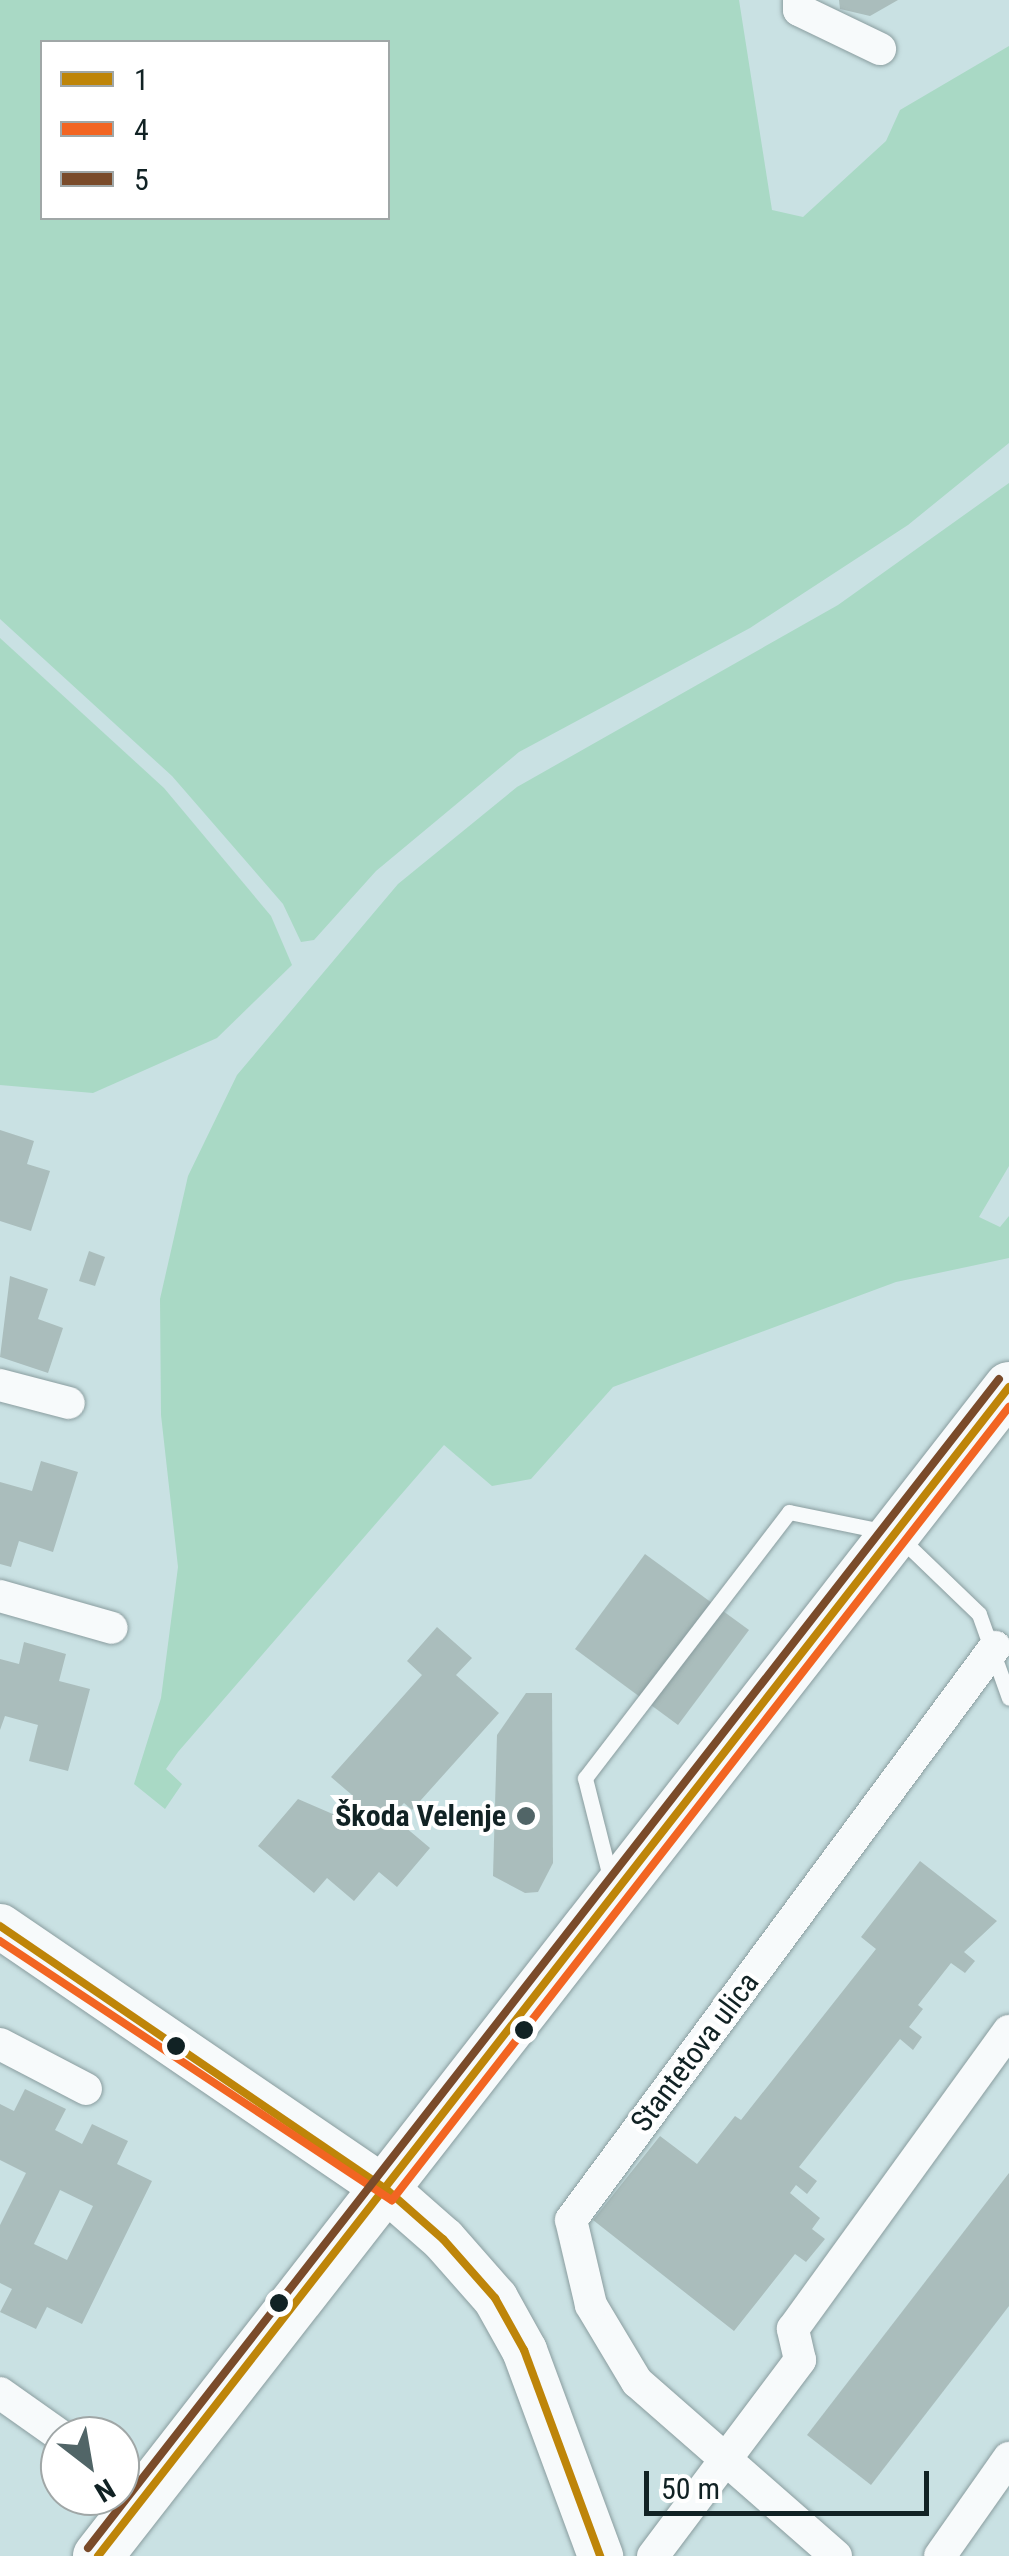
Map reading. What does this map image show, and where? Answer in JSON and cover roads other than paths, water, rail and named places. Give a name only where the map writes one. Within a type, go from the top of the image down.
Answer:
[{"type":"main road","points":[[98,2556],[1009,1387]]},
{"type":"street","points":[[799,0],[800,10],[880,50]]},
{"type":"street","points":[[0,1385],[69,1403]]},
{"type":"street","points":[[0,1596],[112,1628]]},
{"type":"street","name":"Stantetova ulica","points":[[836,2556],[724,2463],[638,2382],[591,2305],[571,2220],[995,1647]]},
{"type":"street","points":[[0,1926],[112,1997],[386,2189],[495,2298],[600,2556]]},
{"type":"street","points":[[653,2556],[800,2360],[792,2330],[1009,2031]]},
{"type":"street","points":[[0,2044],[86,2089]]},
{"type":"street","points":[[0,2393],[40,2421]]},
{"type":"street","points":[[940,2556],[1009,2458]]},
{"type":"lane","points":[[615,1896],[585,1778],[789,1512],[896,1534],[979,1614],[995,1647],[1009,1698]]},
{"type":"place","name":"Škoda Velenje","points":[[526,1816]]}]
